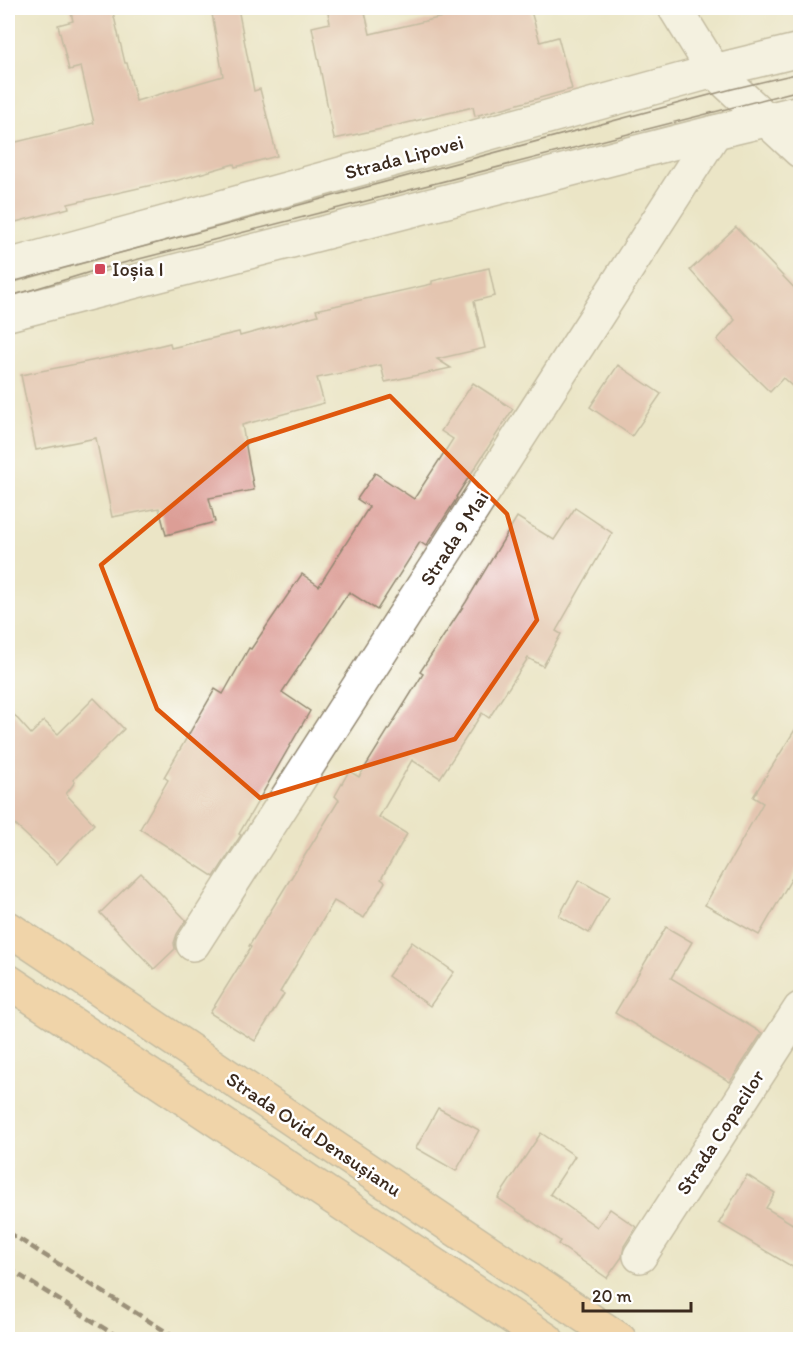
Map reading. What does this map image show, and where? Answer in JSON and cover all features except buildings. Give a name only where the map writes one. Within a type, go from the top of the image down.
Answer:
[{"type":"main road","name":"Strada Ovid Densușianu","points":[[8,928],[620,1340]]},
{"type":"main road","points":[[8,981],[547,1340]]},
{"type":"street","points":[[675,8],[714,71],[801,150]]},
{"type":"street","name":"Strada Lipovei","points":[[8,266],[714,71],[801,50]]},
{"type":"street","points":[[8,314],[715,132],[801,112]]},
{"type":"street","name":"Strada 9 Mai","points":[[193,944],[715,132]]},
{"type":"street","points":[[8,917],[44,952]]},
{"type":"street","name":"Strada Copacilor","points":[[640,1256],[801,1009]]},
{"type":"highlighted area","points":[[390,396],[507,514],[537,620],[455,739],[260,798],[157,709],[101,565],[248,442]]},
{"type":"tram line","points":[[8,283],[732,89],[800,73]]},
{"type":"tram line","points":[[8,297],[100,269],[800,90]]},
{"type":"railway","points":[[8,1232],[179,1340]]},
{"type":"railway","points":[[8,1268],[123,1340]]},
{"type":"place","name":"Ioșia I","points":[[100,269]]}]
